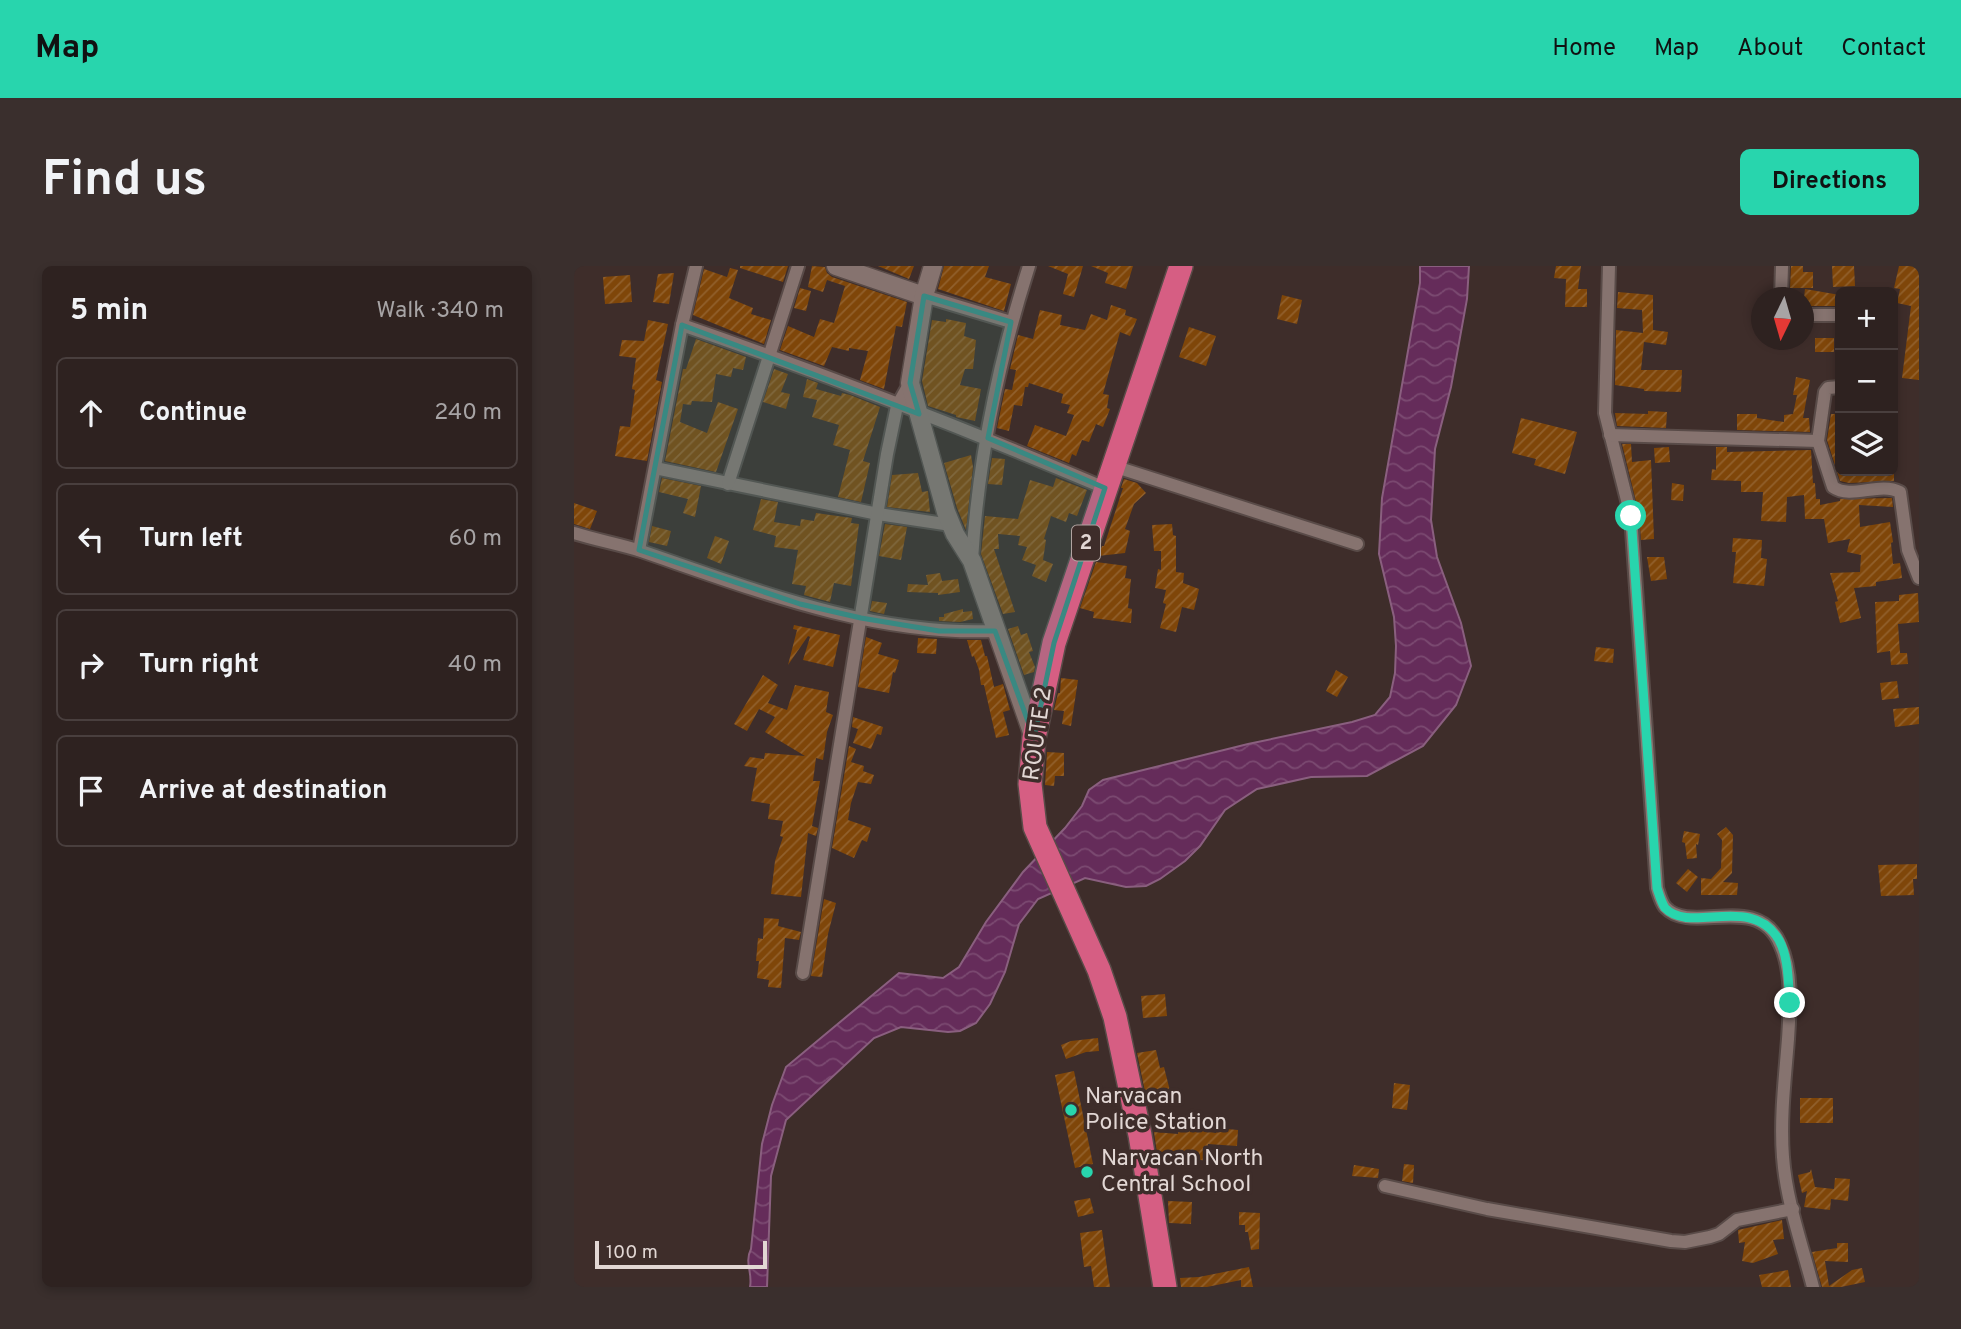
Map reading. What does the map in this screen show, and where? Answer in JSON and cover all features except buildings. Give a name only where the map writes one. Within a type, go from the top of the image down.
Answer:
[{"type":"highway","name":"ROUTE 2","points":[[1165,1287],[1121,1040],[1099,970],[1035,827],[1030,784],[1034,738],[1054,643],[1181,266]]},
{"type":"street","points":[[639,550],[682,325],[696,266]]},
{"type":"street","points":[[728,484],[798,266]]},
{"type":"street","points":[[836,266],[1011,322]]},
{"type":"street","points":[[803,973],[897,405],[909,383],[924,296],[933,266]]},
{"type":"street","points":[[971,561],[988,438],[1011,322],[1030,266]]},
{"type":"street","points":[[1609,266],[1605,413],[1631,516],[1657,888],[1666,909],[1676,915],[1750,918],[1762,922],[1779,940],[1787,972],[1790,1003],[1783,1102],[1783,1156],[1813,1287]]},
{"type":"street","points":[[1781,287],[1782,266]]},
{"type":"street","points":[[1814,315],[1835,315]]},
{"type":"street","points":[[682,325],[768,354],[919,414],[988,438],[1109,477],[1357,544]]},
{"type":"street","points":[[909,383],[951,524],[971,561],[1034,738]]},
{"type":"street","points":[[1835,387],[1828,388],[1825,392],[1818,442],[1829,478],[1837,490],[1889,489],[1900,492],[1908,550],[1919,578]]},
{"type":"street","points":[[1610,435],[1818,442]]},
{"type":"street","points":[[655,468],[878,514],[951,524]]},
{"type":"street","points":[[575,536],[639,550],[800,604],[861,618],[939,631],[995,631]]},
{"type":"street","points":[[1385,1186],[1486,1209],[1685,1242],[1719,1234],[1737,1220],[1793,1209]]},
{"type":"highlighted area","points":[[924,296],[1011,322],[988,438],[1105,488],[1054,643],[1034,738],[995,631],[939,631],[861,618],[800,604],[639,550],[682,325],[919,414],[910,383]]},
{"type":"water","points":[[1420,266],[1469,266],[1467,299],[1451,387],[1435,449],[1431,520],[1437,557],[1461,623],[1471,666],[1456,705],[1423,746],[1367,776],[1311,777],[1257,789],[1225,810],[1200,846],[1185,861],[1146,886],[1126,887],[1085,878],[1038,899],[1019,924],[1005,972],[990,1004],[976,1023],[960,1031],[948,1032],[901,1027],[874,1038],[786,1120],[771,1176],[767,1287],[750,1287],[748,1259],[762,1144],[786,1067],[899,973],[943,978],[959,967],[986,922],[1023,872],[1065,828],[1082,806],[1089,790],[1103,780],[1248,744],[1352,722],[1375,715],[1390,697],[1395,673],[1396,646],[1394,617],[1379,554],[1382,498],[1420,283]]},
{"type":"place","name":"Narvacan Police Station","points":[[1071,1110]]},
{"type":"place","name":"Narvacan North Central School","points":[[1087,1172]]},
{"type":"route","points":[[1631,516],[1657,888],[1666,909],[1676,915],[1737,916],[1762,922],[1779,940],[1784,953],[1790,1003]]}]
